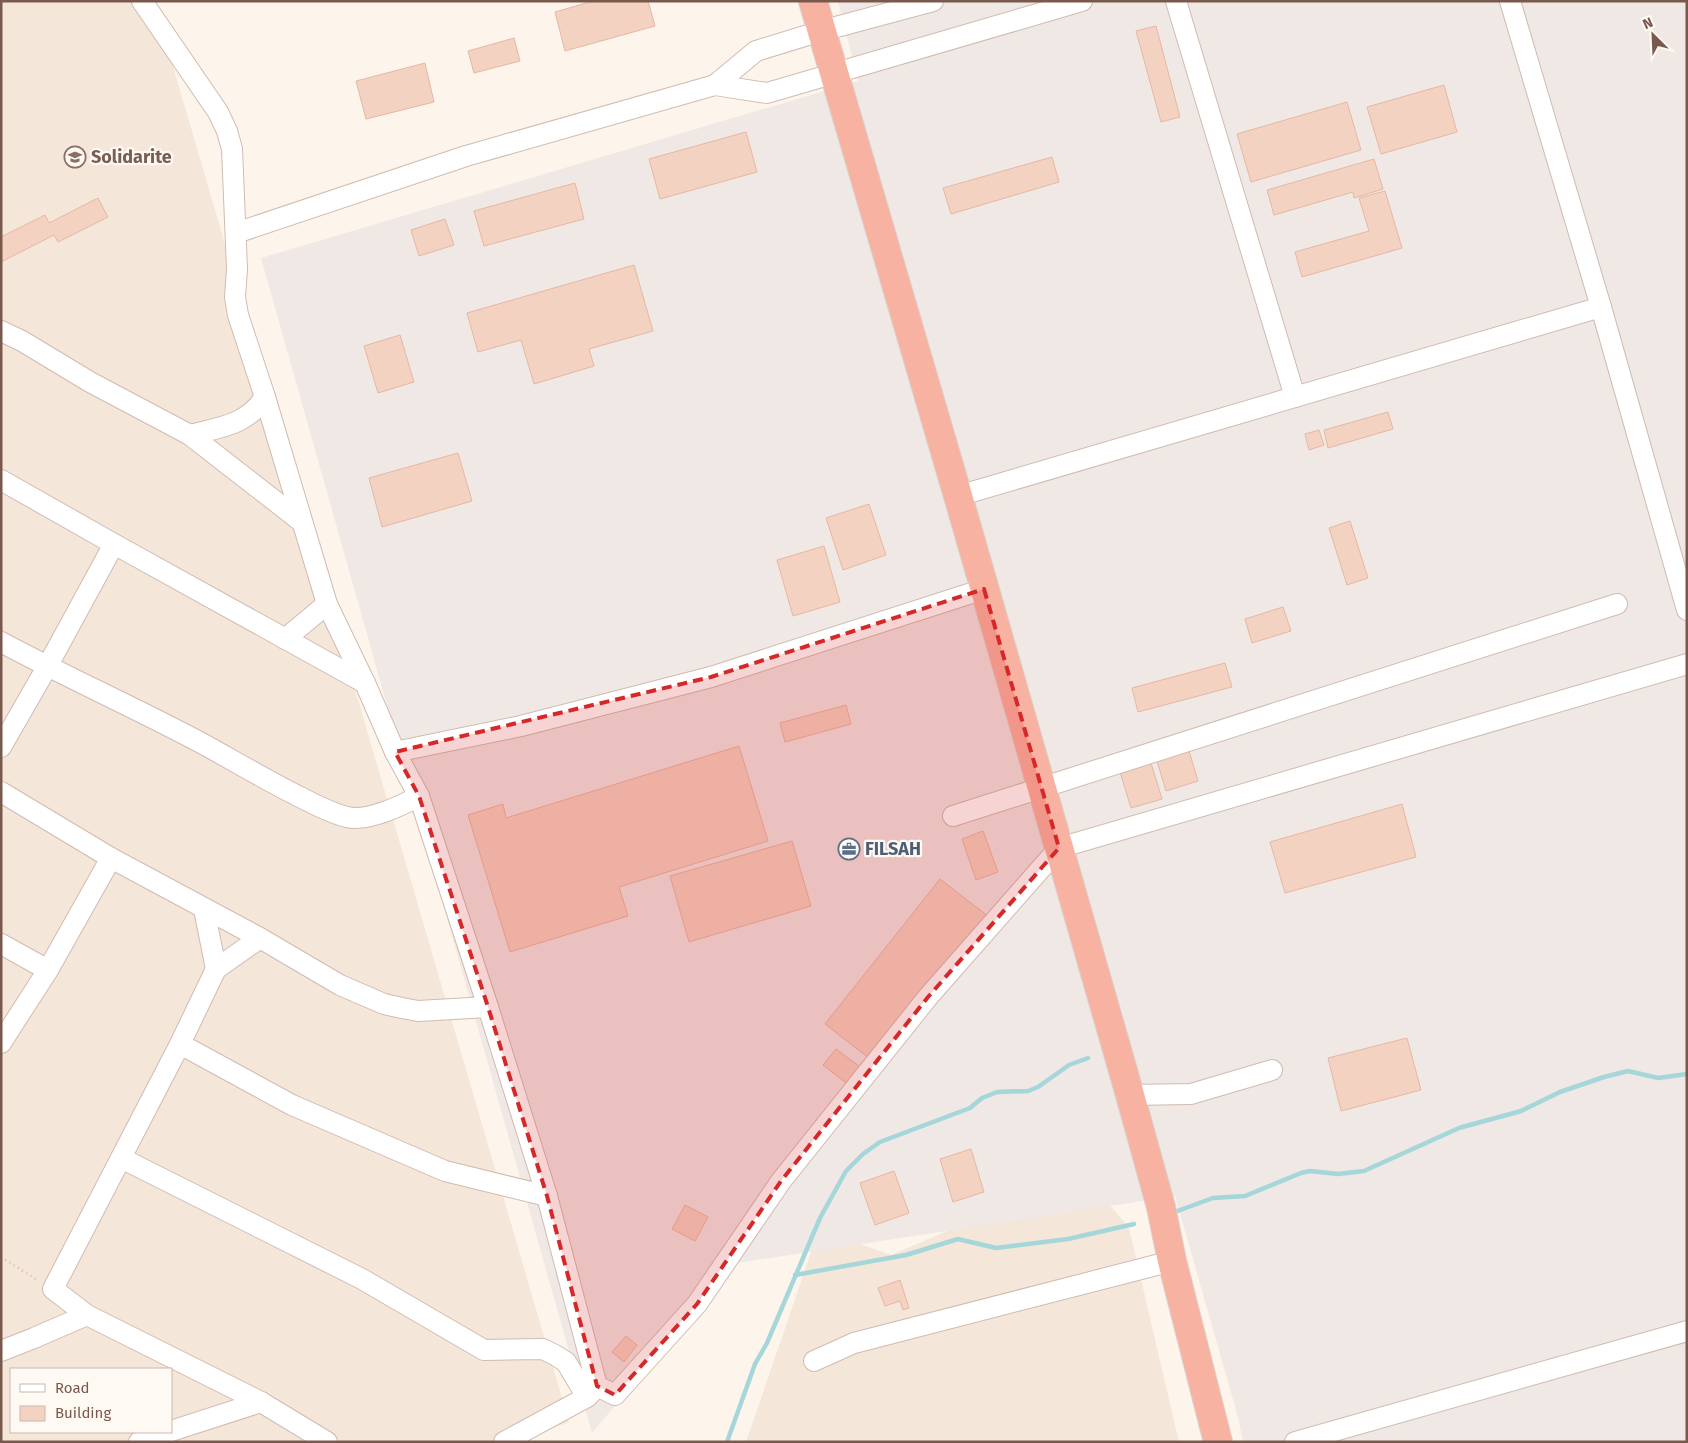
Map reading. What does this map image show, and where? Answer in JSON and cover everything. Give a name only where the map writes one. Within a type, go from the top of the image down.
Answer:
[{"type":"highway","points":[[813,1],[833,75],[1043,788],[1130,1095],[1161,1207],[1172,1261],[1218,1442]]},
{"type":"street","points":[[142,1],[218,112],[228,131],[232,149],[236,233],[236,307],[266,397],[327,604],[365,683],[395,752],[419,796],[488,1007],[546,1196],[592,1391]]},
{"type":"street","points":[[236,233],[466,156],[715,85],[756,51],[932,1]]},
{"type":"street","points":[[715,85],[767,93],[1082,1]]},
{"type":"street","points":[[1176,1],[1295,397]]},
{"type":"street","points":[[1510,1],[1601,307],[1687,610]]},
{"type":"street","points":[[958,496],[1601,307]]},
{"type":"street","points":[[1,331],[22,341],[90,382],[190,435],[302,522]]},
{"type":"street","points":[[190,435],[244,419],[258,409],[266,397]]},
{"type":"street","points":[[1,480],[365,683]]},
{"type":"street","points":[[1,747],[114,544]]},
{"type":"street","points":[[395,752],[521,726],[711,677],[984,589]]},
{"type":"street","points":[[284,639],[327,604]]},
{"type":"street","points":[[954,816],[1618,604]]},
{"type":"street","points":[[1,642],[47,667],[124,702],[315,804],[349,818],[372,815],[398,807],[419,796]]},
{"type":"street","points":[[504,1442],[592,1391],[615,1394],[697,1304],[787,1173],[928,996],[1059,848],[1687,664]]},
{"type":"street","points":[[1,792],[110,858],[260,938],[340,985],[384,1004],[418,1011],[488,1007]]},
{"type":"street","points":[[1,1043],[48,970],[110,858]]},
{"type":"street","points":[[204,909],[216,969]]},
{"type":"street","points":[[260,938],[216,969],[180,1044],[53,1290],[87,1314],[261,1402],[327,1442]]},
{"type":"street","points":[[1,944],[48,970]]},
{"type":"street","points":[[180,1044],[292,1105],[445,1172],[546,1196]]},
{"type":"street","points":[[1130,1095],[1191,1094],[1272,1070]]},
{"type":"street","points":[[121,1158],[362,1279],[484,1350],[543,1349],[566,1362],[592,1391]]},
{"type":"street","points":[[814,1361],[854,1343],[1172,1261]]},
{"type":"street","points":[[1,1351],[87,1314]]},
{"type":"street","points":[[1294,1442],[1687,1331]]},
{"type":"street","points":[[172,1430],[261,1402]]},
{"type":"street","points":[[139,1442],[164,1433]]},
{"type":"path","points":[[1,1257],[53,1290]]},
{"type":"highlighted area","points":[[984,589],[1059,848],[928,997],[781,1181],[697,1304],[615,1395],[597,1386],[547,1196],[488,1007],[419,796],[395,752],[711,677]]},
{"type":"shaded area","points":[[1,1],[154,1],[569,1422],[514,1442],[1,1442]]},
{"type":"shaded area","points":[[838,1],[1687,1],[1687,1442],[1243,1442],[1238,1417],[1175,1196],[737,1263],[592,1433],[261,258],[858,81]]},
{"type":"shaded area","points":[[1083,1173],[1129,1228],[1179,1442],[746,1442],[819,1229],[891,1255]]},
{"type":"building","points":[[593,1],[648,1],[655,26],[565,51],[555,12]]},
{"type":"building","points":[[1156,26],[1180,117],[1161,122],[1136,31]]},
{"type":"building","points":[[514,38],[520,61],[474,73],[468,51]]},
{"type":"building","points":[[425,63],[434,102],[366,119],[356,81]]},
{"type":"building","points":[[1444,85],[1457,132],[1381,154],[1367,107]]},
{"type":"building","points":[[1347,102],[1361,150],[1251,182],[1237,134]]},
{"type":"building","points":[[746,132],[757,172],[660,199],[649,159]]},
{"type":"building","points":[[1052,157],[1059,182],[951,214],[943,188]]},
{"type":"building","points":[[1374,159],[1383,189],[1354,198],[1353,192],[1274,215],[1267,190]]},
{"type":"building","points":[[575,183],[584,219],[484,246],[474,211]]},
{"type":"building","points":[[1385,191],[1402,248],[1302,277],[1295,252],[1369,231],[1359,198]]},
{"type":"building","points":[[98,198],[108,217],[58,242],[54,235],[1,262],[1,237],[45,215],[49,223]]},
{"type":"building","points":[[445,219],[454,245],[419,256],[411,230]]},
{"type":"building","points":[[634,265],[653,331],[589,349],[594,366],[534,384],[521,340],[478,352],[467,313]]},
{"type":"building","points":[[400,335],[414,382],[378,393],[364,346]]},
{"type":"building","points":[[1388,412],[1393,429],[1328,448],[1324,430]]},
{"type":"building","points":[[1319,430],[1324,445],[1309,450],[1305,434]]},
{"type":"building","points":[[458,453],[472,501],[382,527],[369,478]]},
{"type":"building","points":[[869,504],[886,555],[843,570],[826,518]]},
{"type":"building","points":[[1350,521],[1368,578],[1347,585],[1329,528]]},
{"type":"building","points":[[824,546],[840,602],[793,616],[777,560]]},
{"type":"building","points":[[1283,607],[1291,631],[1252,643],[1245,619]]},
{"type":"building","points":[[1225,663],[1232,687],[1138,712],[1132,688]]},
{"type":"building","points":[[846,705],[851,724],[785,742],[780,723]]},
{"type":"building","points":[[739,746],[768,841],[619,887],[628,916],[510,952],[468,815],[503,804],[506,818]]},
{"type":"building","points":[[1189,751],[1198,781],[1166,791],[1157,761]]},
{"type":"building","points":[[1151,763],[1162,799],[1131,808],[1120,772]]},
{"type":"building","points":[[1402,804],[1416,857],[1285,893],[1270,842]]},
{"type":"building","points":[[983,831],[998,872],[976,880],[962,839]]},
{"type":"building","points":[[792,841],[811,906],[689,942],[670,876]]},
{"type":"building","points":[[940,879],[989,917],[874,1062],[825,1024]]},
{"type":"building","points":[[1407,1038],[1421,1090],[1341,1111],[1328,1058]]},
{"type":"building","points":[[836,1049],[863,1069],[850,1086],[823,1065]]},
{"type":"building","points":[[971,1149],[984,1192],[953,1202],[940,1159]]},
{"type":"building","points":[[894,1171],[909,1213],[875,1225],[860,1183]]},
{"type":"building","points":[[685,1205],[708,1217],[695,1241],[672,1229]]},
{"type":"building","points":[[900,1280],[909,1308],[903,1310],[900,1301],[885,1306],[878,1288]]},
{"type":"building","points":[[626,1336],[637,1345],[624,1362],[612,1352]]},
{"type":"waterway","points":[[727,1442],[755,1364],[767,1343],[820,1218],[846,1171],[863,1154],[880,1142],[970,1108],[982,1098],[997,1092],[1028,1091],[1038,1087],[1069,1065],[1088,1058]]},
{"type":"waterway","points":[[1172,1213],[1213,1198],[1245,1196],[1310,1171],[1338,1174],[1364,1171],[1459,1128],[1521,1111],[1560,1092],[1604,1077],[1628,1071],[1658,1078],[1687,1074]]},
{"type":"waterway","points":[[795,1275],[906,1255],[958,1239],[996,1248],[1068,1239],[1134,1224]]},
{"type":"place","name":"Solidarite","points":[[75,157]]},
{"type":"place","name":"FILSAH","points":[[849,849]]}]
